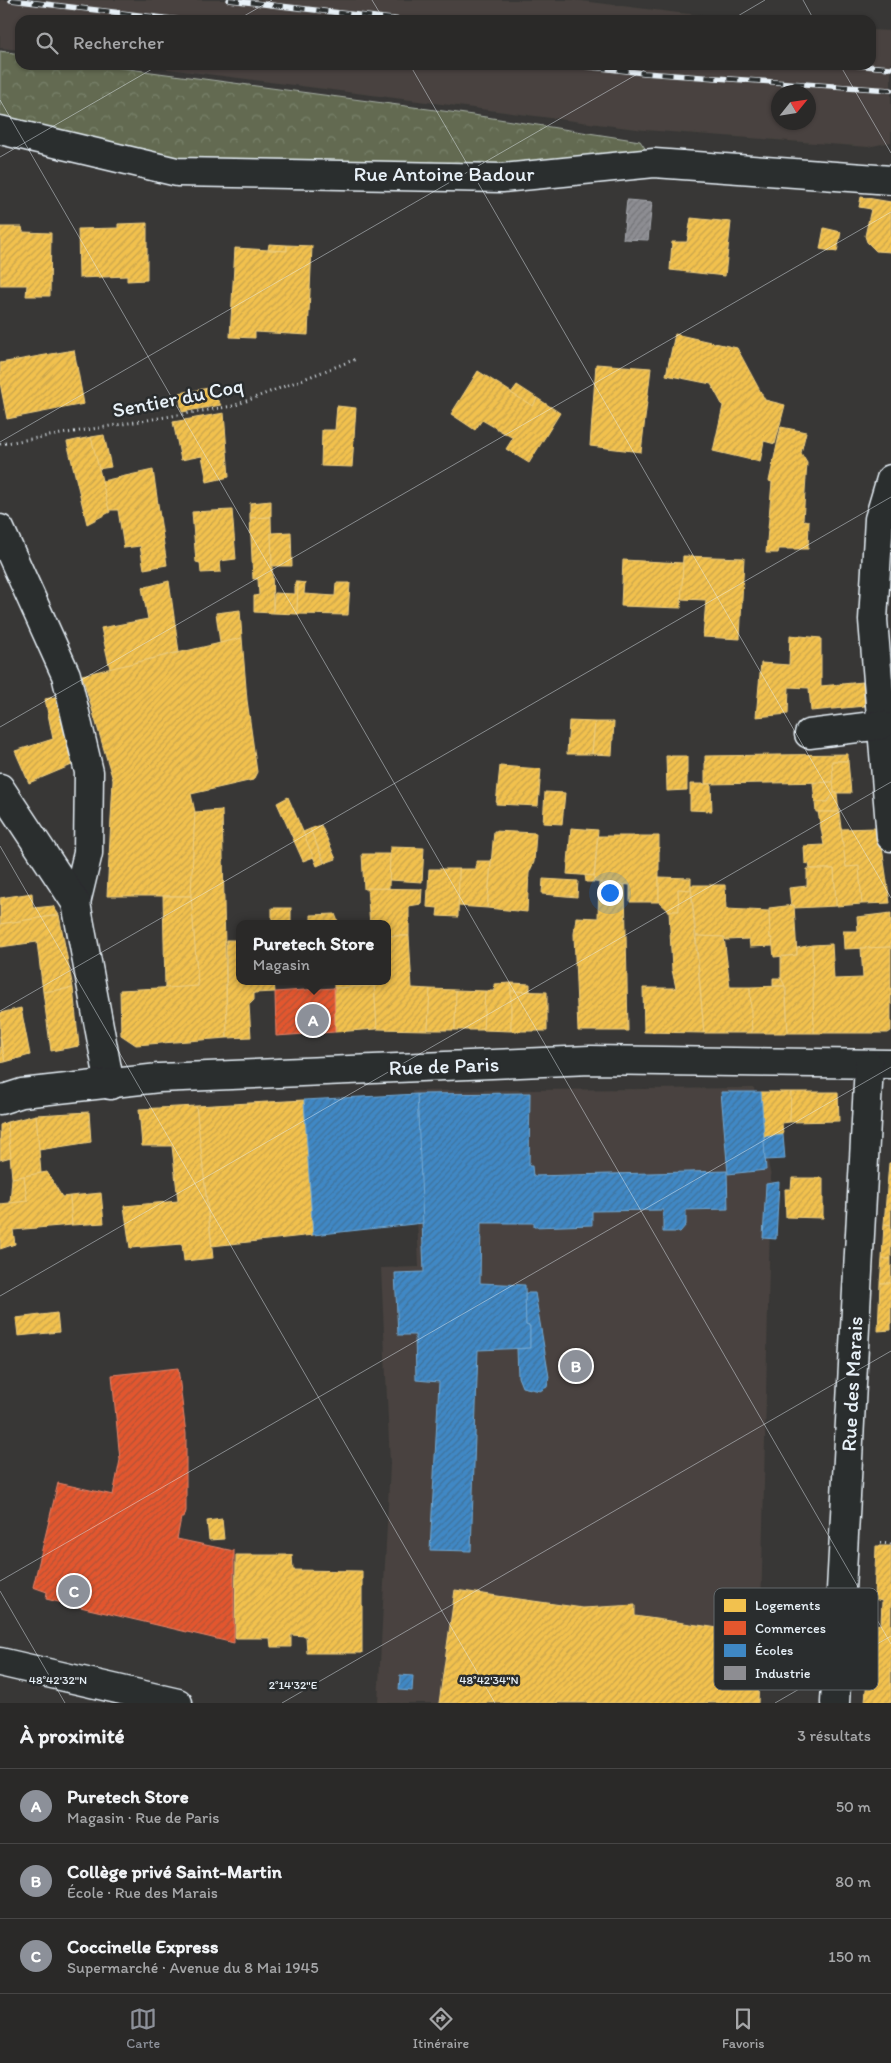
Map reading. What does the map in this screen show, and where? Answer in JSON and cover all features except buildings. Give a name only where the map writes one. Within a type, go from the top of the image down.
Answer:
[{"type":"street","name":"Rue Antoine Badour","points":[[4,138],[177,172],[502,178],[654,163],[891,180]]},
{"type":"street","points":[[891,479],[879,519],[873,620],[891,837]]},
{"type":"street","points":[[0,529],[66,676],[90,772],[88,853],[76,903]]},
{"type":"street","points":[[809,734],[881,724]]},
{"type":"street","points":[[0,788],[76,903],[110,1085]]},
{"type":"street","name":"Rue de Paris","points":[[0,1100],[22,1093],[110,1085],[159,1078],[590,1060],[880,1064]]},
{"type":"street","name":"Rue des Marais","points":[[843,1588],[880,1064]]},
{"type":"street","points":[[0,1662],[178,1703]]},
{"type":"street","name":"Rue des Marais","points":[[835,1703],[836,1690]]},
{"type":"path","name":"Sentier du Coq","points":[[0,444],[233,406],[356,359]]},
{"type":"shaded area","points":[[0,0],[574,0],[701,15],[15,15],[15,50],[0,48]]},
{"type":"shaded area","points":[[876,30],[891,31],[891,142],[868,147],[644,130],[175,70],[876,70]]},
{"type":"shaded area","points":[[754,1088],[771,1177],[762,1588],[714,1588],[714,1690],[759,1690],[759,1703],[378,1703],[390,1464],[381,1268],[419,1267],[412,1091]]},
{"type":"green space","points":[[0,51],[15,53],[15,70],[136,70],[473,115],[640,141],[649,154],[507,169],[174,159],[0,116]]},
{"type":"railway","points":[[11,0],[138,15]]},
{"type":"railway","points":[[229,0],[358,15]]},
{"type":"railway","points":[[876,67],[891,68]]},
{"type":"railway","points":[[618,70],[891,90]]},
{"type":"place","name":"Puretech Store","points":[[313,1020]]},
{"type":"place","name":"Collège privé Saint-Martin","points":[[576,1366]]},
{"type":"place","name":"Coccinelle Express","points":[[74,1591]]}]
